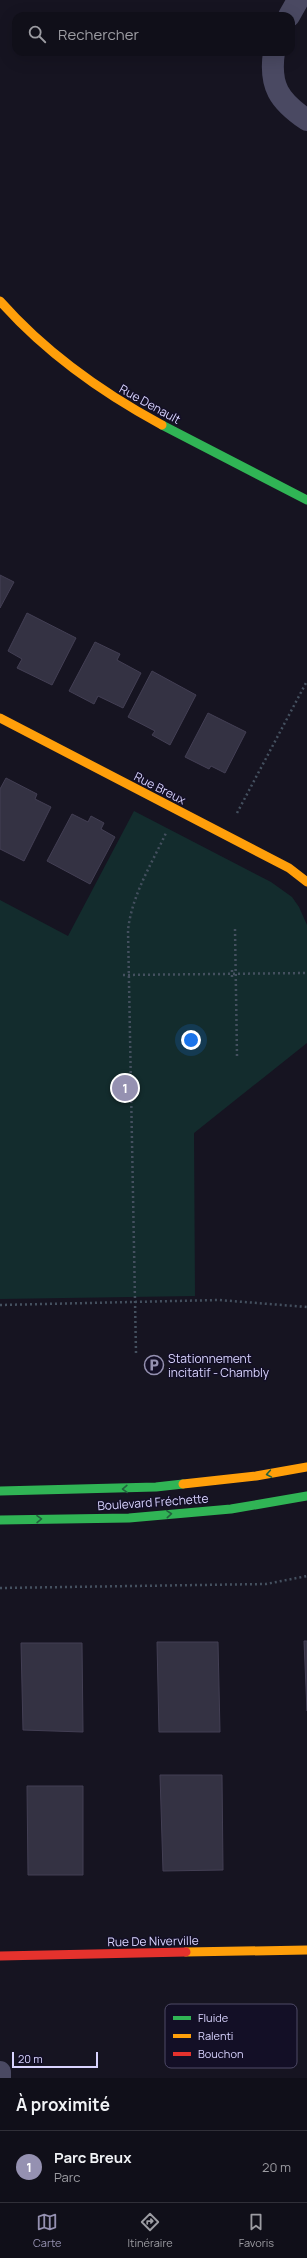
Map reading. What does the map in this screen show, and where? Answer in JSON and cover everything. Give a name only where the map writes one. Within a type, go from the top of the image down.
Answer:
[{"type":"street","points":[[291,12],[298,0]]},
{"type":"street","points":[[274,56],[273,81],[279,96],[292,110],[307,120]]},
{"type":"street","name":"Rue Denault","points":[[0,301],[41,346],[94,385],[130,408],[307,500]]},
{"type":"street","name":"Rue Breux","points":[[0,718],[288,868],[307,882]]},
{"type":"street","name":"Boulevard Fréchette","points":[[0,1491],[156,1487],[256,1476],[307,1467]]},
{"type":"street","name":"Boulevard Fréchette","points":[[0,1520],[129,1518],[231,1509],[307,1496]]},
{"type":"street","name":"Rue De Niverville","points":[[0,1956],[307,1950]]},
{"type":"street","points":[[0,2072],[0,2078]]},
{"type":"path","points":[[235,817],[307,681]]},
{"type":"path","points":[[136,1353],[128,930],[132,906],[169,829]]},
{"type":"path","points":[[235,930],[238,1056]]},
{"type":"path","points":[[232,970],[232,978]]},
{"type":"path","points":[[124,975],[307,973]]},
{"type":"path","points":[[0,1305],[226,1300],[307,1307]]},
{"type":"path","points":[[0,1588],[266,1584],[296,1580],[307,1576]]},
{"type":"green space","points":[[134,811],[271,882],[292,897],[299,907],[307,925],[307,1043],[194,1133],[195,1296],[0,1299],[0,900],[68,936]]},
{"type":"building","points":[[0,575],[14,582],[0,608]]},
{"type":"building","points":[[27,613],[76,638],[52,685],[17,668],[22,659],[8,651]]},
{"type":"building","points":[[95,642],[120,654],[117,660],[141,673],[123,708],[98,696],[94,704],[69,691]]},
{"type":"building","points":[[152,671],[196,695],[170,745],[152,735],[155,731],[128,717]]},
{"type":"building","points":[[208,713],[246,732],[225,773],[211,766],[209,769],[185,757]]},
{"type":"building","points":[[6,778],[37,794],[35,799],[51,807],[24,861],[0,849],[0,789]]},
{"type":"building","points":[[72,814],[88,822],[91,816],[104,823],[101,829],[115,837],[90,884],[47,861]]},
{"type":"building","points":[[304,1641],[307,1641],[307,1711]]},
{"type":"building","points":[[157,1642],[218,1642],[220,1732],[159,1732]]},
{"type":"building","points":[[21,1643],[82,1643],[83,1732],[23,1730]]},
{"type":"building","points":[[160,1775],[222,1775],[223,1870],[163,1871]]},
{"type":"building","points":[[27,1786],[83,1786],[83,1875],[28,1875]]},
{"type":"traffic: fast","points":[[162,425],[307,500]]},
{"type":"traffic: fast","points":[[0,1491],[156,1487],[183,1484]]},
{"type":"traffic: fast","points":[[0,1520],[129,1518],[231,1509],[307,1496]]},
{"type":"traffic: slow","points":[[0,301],[36,338],[75,370],[117,399],[162,425]]},
{"type":"traffic: slow","points":[[0,718],[289,868],[307,882]]},
{"type":"traffic: slow","points":[[183,1484],[256,1476],[307,1467]]},
{"type":"traffic: slow","points":[[186,1952],[307,1950]]},
{"type":"traffic: jam","points":[[0,1956],[186,1952]]},
{"type":"place","name":"Parc Breux","points":[[125,1088]]},
{"type":"place","name":"Stationnement incitatif - Chambly","points":[[154,1365]]}]
